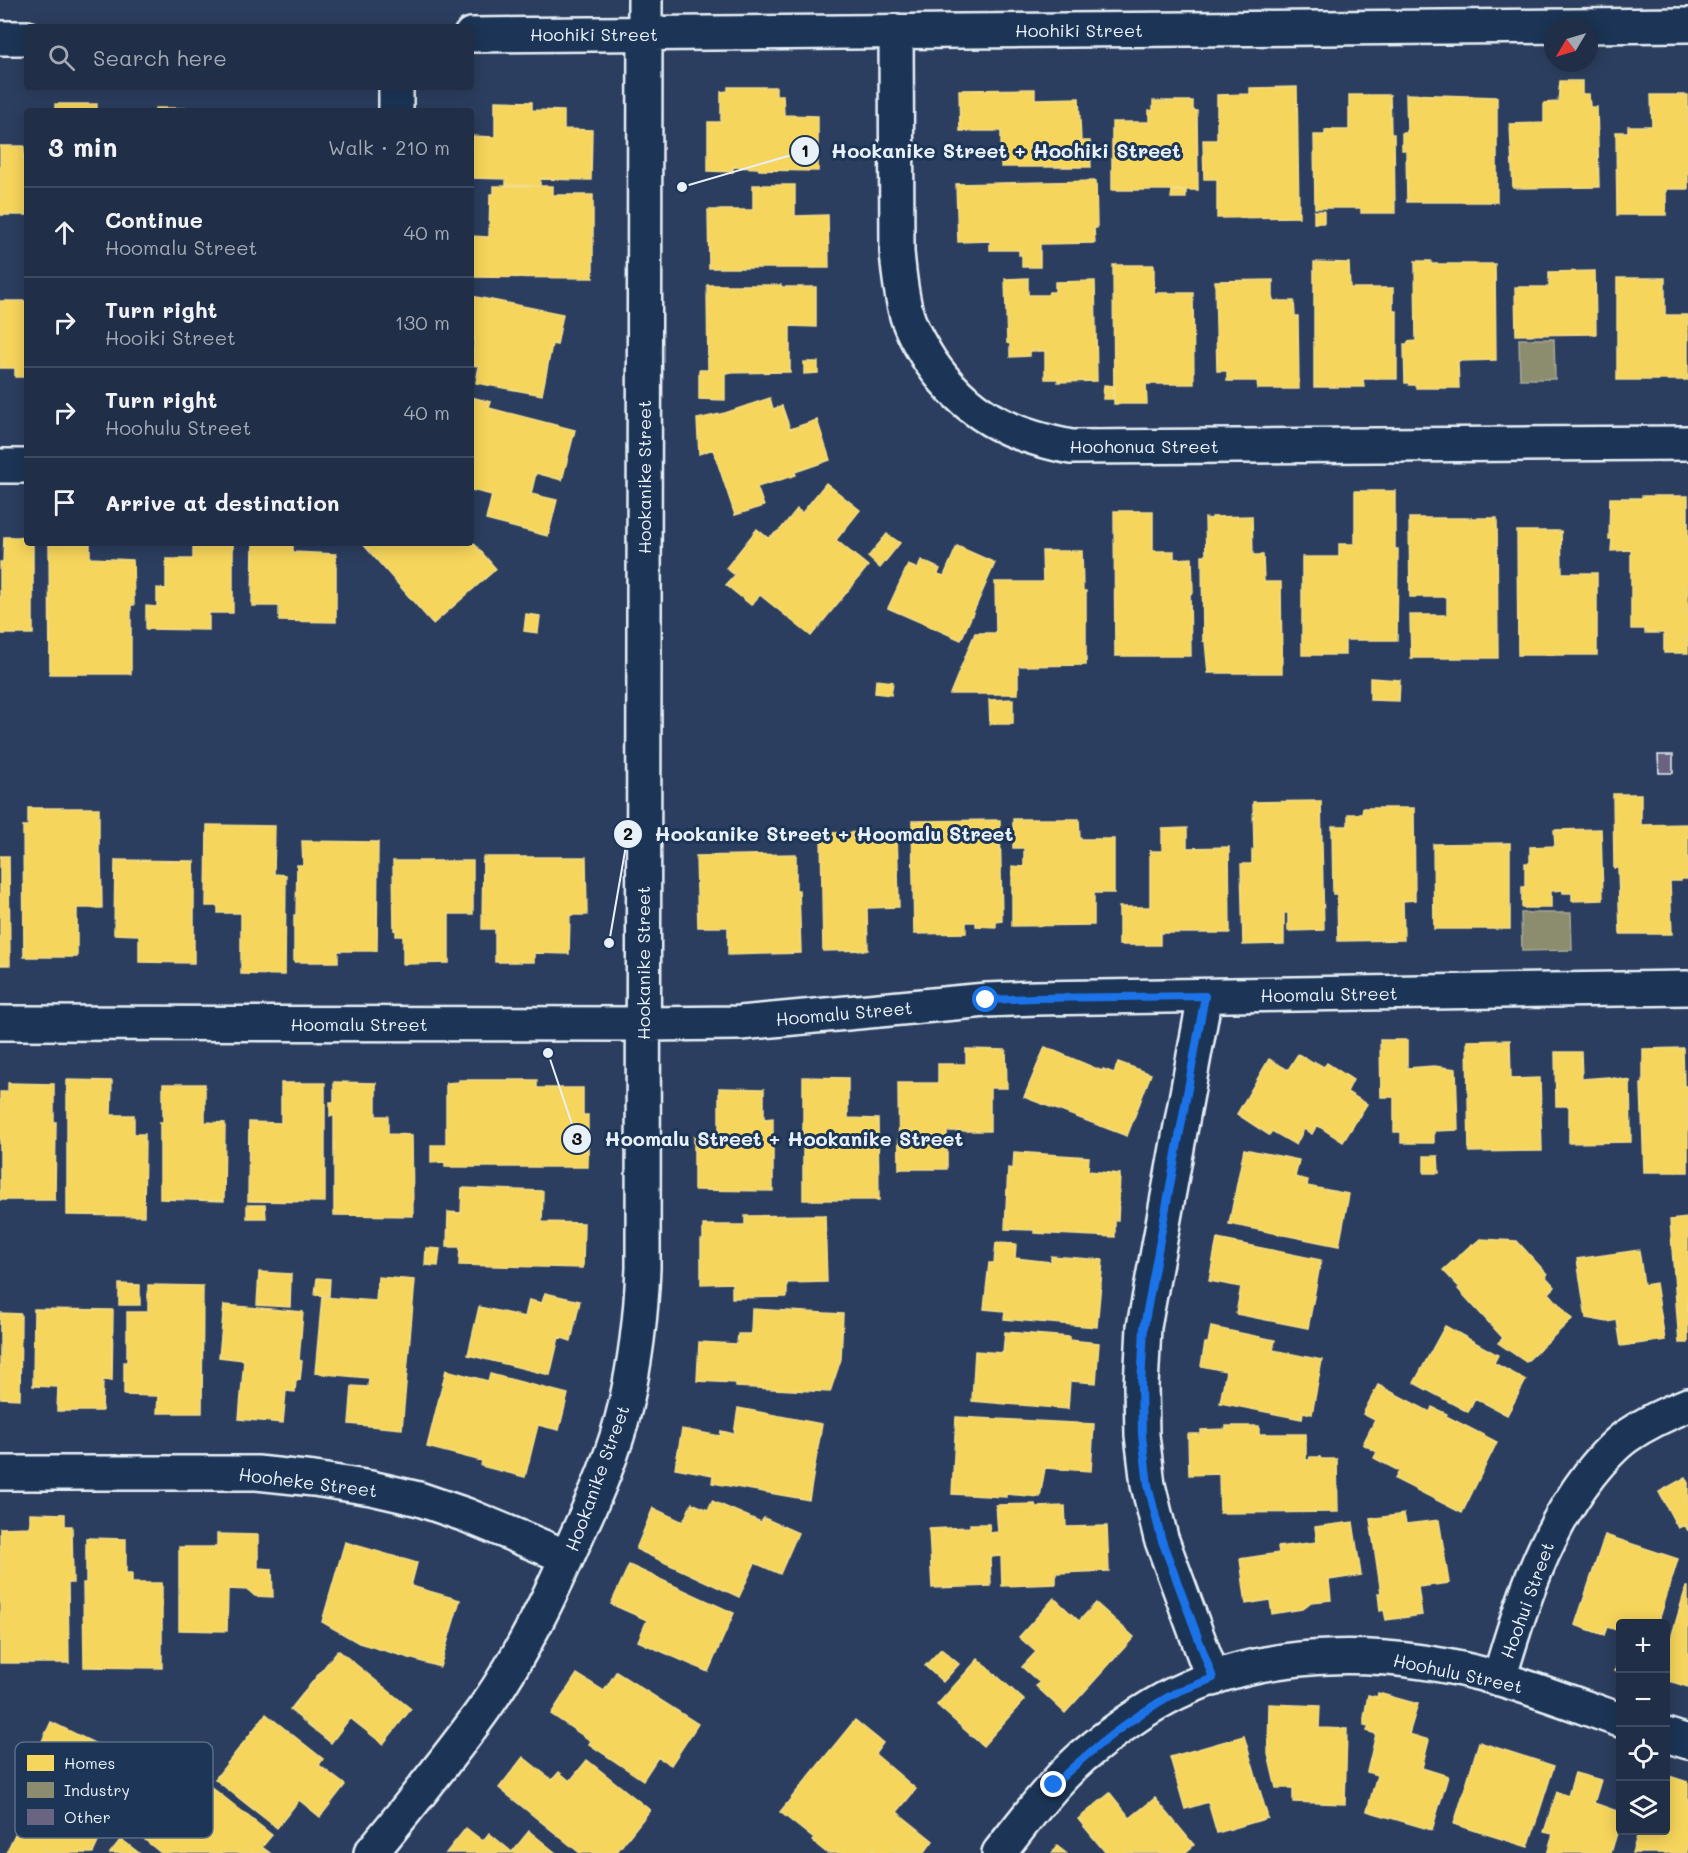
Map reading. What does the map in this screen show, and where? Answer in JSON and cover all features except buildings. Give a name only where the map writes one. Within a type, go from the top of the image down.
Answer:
[{"type":"street","name":"Hookanike Street","points":[[371,1853],[486,1706],[542,1612],[603,1472],[624,1410],[635,1358],[641,1317],[644,1268],[645,0]]},
{"type":"street","name":"Hoohiki Street","points":[[474,35],[1688,26]]},
{"type":"street","name":"Hoohonua Street","points":[[896,32],[897,252],[900,286],[908,318],[919,344],[963,401],[1013,431],[1041,441],[1071,447],[1688,443]]},
{"type":"street","points":[[0,38],[24,38]]},
{"type":"street","points":[[396,90],[396,108]]},
{"type":"street","points":[[0,466],[24,466]]},
{"type":"street","name":"Hoomalu Street","points":[[0,1023],[740,1023],[996,1000],[1688,988]]},
{"type":"street","points":[[1205,996],[1144,1327],[1141,1386],[1142,1435],[1148,1485],[1161,1538],[1213,1678]]},
{"type":"street","name":"Hoohui Street","points":[[1499,1679],[1533,1575],[1550,1537],[1574,1495],[1599,1462],[1625,1437],[1655,1419],[1688,1405]]},
{"type":"street","name":"Hooheke Street","points":[[0,1473],[257,1473],[314,1479],[371,1488],[419,1499],[466,1515],[567,1557]]},
{"type":"street","name":"Hoohulu Street","points":[[999,1853],[1054,1785],[1083,1757],[1135,1718],[1176,1693],[1213,1678],[1249,1668],[1340,1655],[1419,1662],[1499,1679],[1616,1719]]},
{"type":"street","points":[[1670,1737],[1688,1742]]},
{"type":"place","name":"Hookanike Street + Hoohiki Street","points":[[682,187]]},
{"type":"place","name":"Hookanike Street + Hoomalu Street","points":[[609,943]]},
{"type":"place","name":"Hoomalu Street + Hookanike Street","points":[[548,1053]]},
{"type":"route","points":[[986,1000],[1205,996],[1144,1327],[1141,1386],[1142,1435],[1148,1485],[1161,1538],[1213,1678],[1176,1693],[1135,1718],[1083,1757],[1054,1785]]}]
